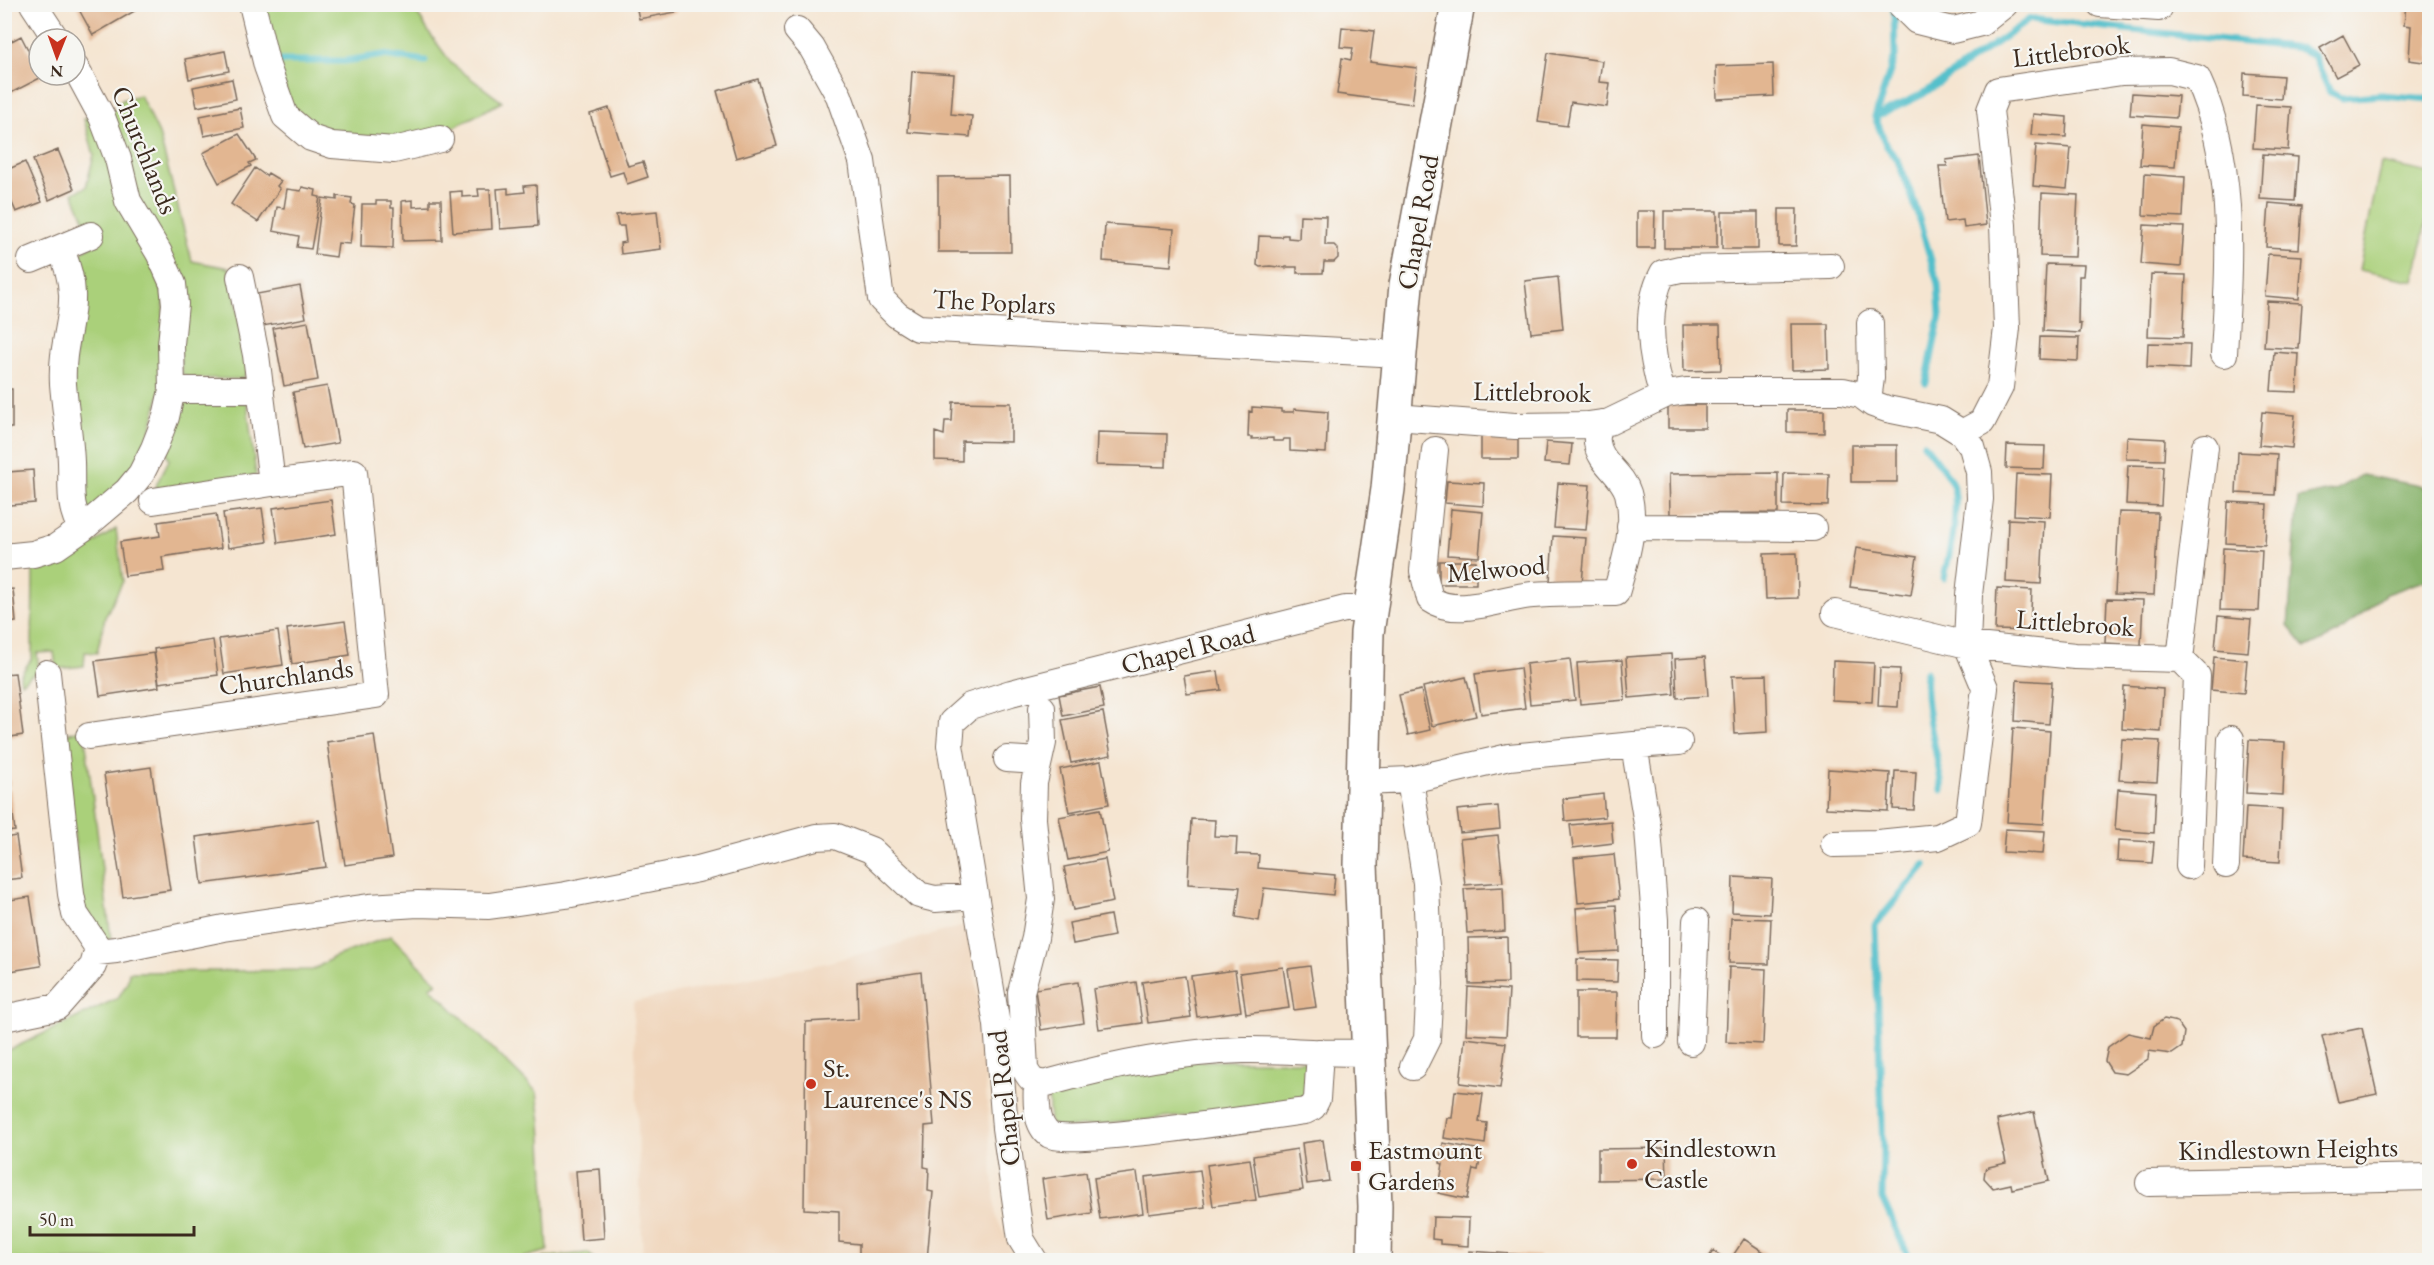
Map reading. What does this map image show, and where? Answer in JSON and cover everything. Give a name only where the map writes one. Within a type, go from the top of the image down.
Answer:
[{"type":"street","points":[[33,4],[48,27]]},
{"type":"street","points":[[252,4],[267,66],[285,116],[311,138],[332,145],[394,150],[440,139]]},
{"type":"street","name":"Chapel Road","points":[[1034,1260],[1020,1239],[1005,1128],[997,1025],[950,745],[952,723],[970,706],[1011,693],[1345,609],[1369,609],[1388,489],[1406,285],[1458,4]]},
{"type":"street","points":[[1900,4],[1917,21],[1953,30],[1981,23],[2005,4]]},
{"type":"street","points":[[2100,4],[2159,8],[2159,4]]},
{"type":"street","name":"The Poplars","points":[[797,30],[812,48],[839,96],[862,161],[882,299],[897,315],[918,328],[1399,354]]},
{"type":"street","name":"Littlebrook","points":[[1395,417],[1515,426],[1566,426],[1599,424],[1630,414],[1663,396],[1686,391],[1844,391],[1861,394],[1887,409],[1941,420],[1962,433],[1982,422],[2000,387],[2007,328],[2003,225],[1990,110],[1998,90],[2122,72],[2169,71],[2197,78],[2207,101],[2223,159],[2229,258],[2223,354]]},
{"type":"street","name":"Churchlands","points":[[4,557],[33,554],[56,547],[115,504],[141,474],[166,417],[172,390],[171,344],[175,304],[173,284],[159,253],[128,201],[118,159],[102,117],[86,87]]},
{"type":"street","points":[[31,260],[91,235]]},
{"type":"street","points":[[60,248],[71,273],[73,285],[73,308],[63,383],[71,458],[72,506],[82,529]]},
{"type":"street","points":[[1663,396],[1654,368],[1651,321],[1655,289],[1663,273],[1680,269],[1831,266]]},
{"type":"street","points":[[153,501],[272,483],[256,355],[240,277]]},
{"type":"street","points":[[1868,400],[1871,378],[1870,323]]},
{"type":"street","points":[[172,390],[261,390]]},
{"type":"street","name":"Melwood","points":[[1435,450],[1423,571],[1430,599],[1438,605],[1464,607],[1530,595],[1616,592],[1629,546],[1627,491],[1619,476],[1604,460],[1597,442],[1599,424]]},
{"type":"street","points":[[1834,844],[1878,843],[1938,837],[1968,823],[1984,688],[1966,645],[1980,499],[1979,472],[1972,447],[1962,433]]},
{"type":"street","points":[[2189,866],[2197,676],[2180,659],[2205,447]]},
{"type":"street","name":"Churchlands","points":[[53,725],[88,728],[376,695],[354,472],[272,483]]},
{"type":"street","points":[[1630,527],[1813,528]]},
{"type":"street","points":[[1369,609],[1361,865],[1375,1206],[1374,1260]]},
{"type":"street","name":"Littlebrook","points":[[1834,613],[1966,645],[2075,656],[2180,659]]},
{"type":"street","points":[[4,1018],[47,1011],[57,1007],[88,974],[97,952],[96,945],[75,914],[71,894],[47,673]]},
{"type":"street","points":[[1042,708],[1043,743],[1034,783],[1034,819],[1041,899],[1035,939],[1021,992],[1024,1069],[1029,1078],[1037,1083],[1116,1066],[1200,1053],[1259,1050],[1368,1053]]},
{"type":"street","points":[[2226,865],[2230,739]]},
{"type":"street","points":[[1362,782],[1410,780],[1509,757],[1679,742]]},
{"type":"street","points":[[1635,745],[1648,831],[1656,954],[1655,1035]]},
{"type":"street","points":[[1007,759],[1039,761]]},
{"type":"street","points":[[1410,780],[1426,883],[1430,953],[1427,1039],[1413,1067]]},
{"type":"street","points":[[2192,792],[2229,793]]},
{"type":"street","points":[[97,952],[224,928],[369,907],[418,904],[489,906],[651,879],[698,869],[816,837],[836,836],[871,850],[919,895],[935,899],[975,896]]},
{"type":"street","points":[[1691,1042],[1696,921]]},
{"type":"street","points":[[1656,954],[1693,955]]},
{"type":"street","points":[[1037,1083],[1039,1121],[1049,1134],[1064,1138],[1116,1134],[1305,1111],[1313,1107],[1317,1099],[1320,1052]]},
{"type":"street","name":"Kindlestown Heights","points":[[2149,1183],[2430,1177]]},
{"type":"shaded area","name":"St. Laurence's NS","points":[[968,925],[979,1002],[996,1217],[1017,1260],[643,1260],[633,1002],[826,963]]},
{"type":"green space","points":[[262,5],[412,5],[452,64],[502,102],[450,129],[391,142],[332,139],[293,117]]},
{"type":"green space","points":[[140,95],[159,134],[192,261],[229,268],[249,360],[249,370],[242,379],[189,378],[182,373],[180,352],[110,116],[122,100]]},
{"type":"green space","points":[[95,114],[158,272],[164,293],[161,389],[144,455],[95,511],[85,509],[73,391],[79,260],[83,251],[95,244],[73,193],[86,187],[94,155],[84,119]]},
{"type":"green space","points":[[2381,163],[2429,173],[2429,207],[2414,281],[2359,270]]},
{"type":"green space","points":[[205,399],[247,403],[256,475],[155,492],[169,460],[166,451],[179,408],[186,403]]},
{"type":"green space","points":[[2362,475],[2420,486],[2429,490],[2429,579],[2386,594],[2338,633],[2306,648],[2288,626],[2298,498],[2335,490]]},
{"type":"green space","points":[[116,529],[123,581],[105,617],[97,653],[85,652],[84,666],[56,669],[54,652],[37,653],[39,670],[21,683],[20,676],[32,658],[33,570],[66,561]]},
{"type":"green space","points":[[84,729],[111,939],[105,940],[82,906],[64,743],[69,733]]},
{"type":"green space","points":[[391,936],[437,983],[430,987],[537,1092],[541,1122],[548,1251],[514,1260],[5,1260],[5,1052],[118,998],[127,983],[129,972],[313,970],[334,957]]},
{"type":"green space","points":[[1190,1061],[1307,1061],[1307,1094],[1303,1099],[1224,1112],[1063,1128],[1050,1124],[1048,1089]]},
{"type":"green space","points":[[588,1253],[595,1260],[536,1260],[548,1257]]},
{"type":"building","points":[[79,4],[135,4],[138,9],[93,35],[77,6]]},
{"type":"building","points":[[2406,4],[2430,4],[2430,63],[2409,60],[2411,26],[2404,25]]},
{"type":"building","points":[[636,5],[674,5],[676,12],[639,19]]},
{"type":"building","points":[[1342,27],[1374,31],[1370,62],[1417,68],[1412,104],[1337,94],[1342,58],[1351,60],[1353,48],[1340,47]]},
{"type":"building","points":[[2343,35],[2359,65],[2336,77],[2320,48]]},
{"type":"building","points":[[21,36],[27,48],[27,85],[9,94],[4,85],[4,45]]},
{"type":"building","points":[[225,51],[229,71],[189,79],[185,59]]},
{"type":"building","points":[[1548,53],[1602,61],[1599,82],[1610,83],[1607,107],[1571,102],[1567,126],[1538,122]]},
{"type":"building","points":[[1773,64],[1774,96],[1717,99],[1716,66]]},
{"type":"building","points":[[912,71],[954,74],[951,114],[972,116],[970,137],[908,132]]},
{"type":"building","points":[[2244,73],[2283,76],[2281,99],[2243,96]]},
{"type":"building","points":[[232,79],[236,99],[197,107],[193,87]]},
{"type":"building","points":[[758,79],[777,146],[736,158],[717,91]]},
{"type":"building","points":[[2132,93],[2178,96],[2176,118],[2130,115]]},
{"type":"building","points":[[2256,105],[2291,107],[2288,150],[2253,148]]},
{"type":"building","points":[[240,108],[244,128],[204,136],[200,116]]},
{"type":"building","points":[[609,108],[628,166],[643,162],[648,177],[627,184],[623,172],[610,176],[590,114]]},
{"type":"building","points":[[2033,114],[2067,117],[2066,137],[2031,135]]},
{"type":"building","points":[[2143,124],[2178,127],[2175,167],[2140,165]]},
{"type":"building","points":[[239,134],[256,160],[249,163],[251,166],[219,183],[203,153]]},
{"type":"building","points":[[2036,145],[2071,148],[2067,189],[2033,186]]},
{"type":"building","points":[[58,150],[74,189],[49,200],[33,160]]},
{"type":"building","points":[[2263,154],[2298,157],[2295,201],[2260,199]]},
{"type":"building","points":[[1979,156],[1986,225],[1964,228],[1963,220],[1945,222],[1939,166],[1947,166],[1946,160]]},
{"type":"building","points":[[25,162],[42,202],[16,212],[4,184],[4,171]]},
{"type":"building","points":[[255,168],[266,176],[268,173],[281,181],[277,186],[280,189],[258,222],[231,204]]},
{"type":"building","points":[[2145,174],[2185,177],[2183,217],[2143,215]]},
{"type":"building","points":[[1010,176],[1011,252],[938,252],[938,177]]},
{"type":"building","points":[[536,185],[538,226],[500,229],[497,189],[508,188],[508,194],[525,192],[524,186]]},
{"type":"building","points":[[302,187],[316,190],[315,196],[320,197],[311,249],[297,247],[299,236],[273,231],[277,207],[284,208],[287,189],[301,191]]},
{"type":"building","points":[[478,189],[490,189],[492,229],[453,232],[450,192],[462,191],[462,197],[479,196]]},
{"type":"building","points":[[2042,193],[2078,195],[2075,257],[2040,256]]},
{"type":"building","points":[[337,196],[352,198],[351,204],[355,205],[350,244],[338,243],[336,257],[315,254],[322,198],[337,200]]},
{"type":"building","points":[[413,200],[413,207],[430,206],[430,200],[441,200],[442,240],[403,241],[402,201]]},
{"type":"building","points":[[376,201],[391,201],[391,208],[394,208],[393,248],[361,247],[362,204],[376,204]]},
{"type":"building","points":[[2269,203],[2302,206],[2299,249],[2266,247]]},
{"type":"building","points":[[1779,209],[1797,209],[1796,246],[1779,246]]},
{"type":"building","points":[[657,211],[661,249],[621,254],[620,243],[626,242],[624,226],[618,226],[616,215]]},
{"type":"building","points":[[1637,211],[1655,211],[1654,248],[1637,248]]},
{"type":"building","points":[[1664,211],[1717,211],[1717,248],[1664,248]]},
{"type":"building","points":[[1722,212],[1758,212],[1758,249],[1722,249]]},
{"type":"building","points":[[1300,215],[1326,216],[1325,245],[1334,245],[1338,249],[1338,258],[1334,262],[1324,262],[1323,273],[1297,273],[1297,267],[1260,267],[1257,265],[1259,236],[1288,235],[1288,238],[1299,239]]},
{"type":"building","points":[[1105,224],[1174,229],[1171,266],[1103,261]]},
{"type":"building","points":[[2144,225],[2184,227],[2181,267],[2141,264]]},
{"type":"building","points":[[2268,254],[2302,256],[2299,299],[2265,296]]},
{"type":"building","points":[[2046,264],[2084,265],[2083,276],[2079,276],[2078,323],[2081,324],[2080,333],[2043,331]]},
{"type":"building","points":[[2151,274],[2186,275],[2183,337],[2148,336]]},
{"type":"building","points":[[1558,277],[1563,329],[1531,333],[1525,281]]},
{"type":"building","points":[[300,286],[306,318],[263,326],[257,294]]},
{"type":"building","points":[[2267,301],[2302,303],[2299,349],[2264,347]]},
{"type":"building","points":[[308,322],[318,380],[284,386],[273,328]]},
{"type":"building","points":[[1791,324],[1828,324],[1829,369],[1792,370]]},
{"type":"building","points":[[1683,325],[1720,325],[1721,370],[1684,371]]},
{"type":"building","points":[[2040,337],[2079,338],[2078,361],[2039,359]]},
{"type":"building","points":[[2148,343],[2190,344],[2189,369],[2147,367]]},
{"type":"building","points":[[2274,352],[2299,354],[2297,392],[2271,391]]},
{"type":"building","points":[[327,386],[338,443],[303,449],[293,392]]},
{"type":"building","points":[[4,389],[12,389],[12,428],[4,428]]},
{"type":"building","points":[[953,402],[1011,403],[1011,442],[962,441],[962,461],[935,460],[935,432],[944,435],[945,421],[952,421]]},
{"type":"building","points":[[1668,405],[1705,405],[1705,428],[1668,428]]},
{"type":"building","points":[[1252,407],[1281,409],[1281,412],[1294,412],[1294,409],[1328,412],[1326,453],[1290,451],[1290,439],[1273,441],[1273,438],[1252,439],[1248,437],[1249,411],[1252,412]]},
{"type":"building","points":[[1787,410],[1824,410],[1824,433],[1787,432]]},
{"type":"building","points":[[2262,412],[2295,415],[2292,448],[2259,445]]},
{"type":"building","points":[[1097,432],[1167,434],[1166,467],[1096,465]]},
{"type":"building","points":[[1481,437],[1518,437],[1518,459],[1481,459]]},
{"type":"building","points":[[2127,437],[2165,439],[2164,460],[2126,459]]},
{"type":"building","points":[[2424,439],[2430,439],[2430,460],[2425,460]]},
{"type":"building","points":[[1546,442],[1572,444],[1570,465],[1544,463]]},
{"type":"building","points":[[1851,445],[1897,445],[1897,482],[1851,482]]},
{"type":"building","points":[[2007,445],[2045,446],[2044,469],[2006,468]]},
{"type":"building","points":[[2238,452],[2277,454],[2275,495],[2236,493]]},
{"type":"building","points":[[2128,465],[2163,466],[2161,506],[2126,504]]},
{"type":"building","points":[[33,470],[35,503],[10,505],[8,472]]},
{"type":"building","points":[[1778,473],[1778,513],[1670,514],[1669,474]]},
{"type":"building","points":[[1784,473],[1829,474],[1828,506],[1783,505]]},
{"type":"building","points":[[2016,474],[2052,475],[2050,517],[2014,515]]},
{"type":"building","points":[[1447,481],[1484,483],[1483,506],[1445,503]]},
{"type":"building","points":[[1558,483],[1590,485],[1586,530],[1554,528]]},
{"type":"building","points":[[331,500],[336,534],[278,543],[273,508]]},
{"type":"building","points":[[2228,502],[2267,504],[2265,545],[2226,543]]},
{"type":"building","points":[[262,508],[267,542],[228,548],[223,513]]},
{"type":"building","points":[[1451,509],[1483,512],[1479,557],[1447,555]]},
{"type":"building","points":[[2119,512],[2158,513],[2154,595],[2115,594]]},
{"type":"building","points":[[216,514],[221,548],[162,557],[164,571],[125,576],[120,542],[160,536],[158,522]]},
{"type":"building","points":[[2008,519],[2044,521],[2041,584],[2006,582]]},
{"type":"building","points":[[1553,536],[1586,538],[1582,583],[1550,581]]},
{"type":"building","points":[[1856,548],[1917,557],[1911,595],[1850,587]]},
{"type":"building","points":[[2223,548],[2262,550],[2259,611],[2220,610]]},
{"type":"building","points":[[1797,553],[1798,598],[1766,599],[1764,554]]},
{"type":"building","points":[[1439,561],[1476,561],[1476,584],[1439,584]]},
{"type":"building","points":[[1997,588],[2032,590],[2030,631],[1995,630]]},
{"type":"building","points":[[13,589],[16,622],[4,623],[4,590]]},
{"type":"building","points":[[2107,599],[2143,600],[2141,645],[2105,643]]},
{"type":"building","points":[[2218,616],[2251,619],[2248,652],[2215,649]]},
{"type":"building","points":[[345,621],[350,655],[292,664],[287,629]]},
{"type":"building","points":[[278,631],[283,665],[224,674],[219,639]]},
{"type":"building","points":[[213,640],[218,675],[159,683],[154,649]]},
{"type":"building","points":[[154,653],[159,687],[100,696],[95,661]]},
{"type":"building","points":[[1671,654],[1674,694],[1629,698],[1626,657]]},
{"type":"building","points":[[1705,657],[1708,696],[1677,698],[1675,659]]},
{"type":"building","points":[[2214,657],[2247,660],[2244,693],[2211,690]]},
{"type":"building","points":[[1570,659],[1575,700],[1530,704],[1526,664]]},
{"type":"building","points":[[1622,660],[1625,700],[1580,704],[1577,663]]},
{"type":"building","points":[[1833,661],[1874,663],[1872,702],[1832,700]]},
{"type":"building","points":[[1520,668],[1525,708],[1481,714],[1475,674]]},
{"type":"building","points":[[1880,668],[1900,669],[1898,707],[1878,706]]},
{"type":"building","points":[[1218,671],[1221,690],[1187,694],[1184,676]]},
{"type":"building","points":[[15,673],[23,735],[4,738],[4,674]]},
{"type":"building","points":[[1766,675],[1768,732],[1735,734],[1732,676]]},
{"type":"building","points":[[1466,677],[1476,716],[1432,726],[1423,687]]},
{"type":"building","points":[[2017,680],[2052,682],[2049,724],[2015,721]]},
{"type":"building","points":[[2124,686],[2163,689],[2161,732],[2122,729]]},
{"type":"building","points":[[1100,687],[1104,708],[1063,716],[1059,695]]},
{"type":"building","points":[[1421,690],[1430,730],[1408,735],[1399,695]]},
{"type":"building","points":[[1103,712],[1111,755],[1071,763],[1062,720]]},
{"type":"building","points":[[2013,728],[2050,731],[2044,824],[2007,822]]},
{"type":"building","points":[[374,735],[392,858],[345,865],[327,742]]},
{"type":"building","points":[[2122,739],[2160,741],[2157,782],[2119,780]]},
{"type":"building","points":[[2249,740],[2285,742],[2283,795],[2246,793]]},
{"type":"building","points":[[4,751],[10,785],[4,786]]},
{"type":"building","points":[[1101,761],[1109,804],[1069,812],[1060,769]]},
{"type":"building","points":[[151,767],[170,890],[123,897],[104,774]]},
{"type":"building","points":[[1828,769],[1890,773],[1888,811],[1826,808]]},
{"type":"building","points":[[1895,771],[1916,772],[1914,810],[1893,809]]},
{"type":"building","points":[[10,789],[15,831],[4,832],[4,790]]},
{"type":"building","points":[[2118,789],[2156,792],[2154,833],[2115,830]]},
{"type":"building","points":[[1603,794],[1605,817],[1565,821],[1563,799]]},
{"type":"building","points":[[1498,806],[1500,829],[1460,833],[1457,810]]},
{"type":"building","points":[[2246,807],[2282,809],[2280,862],[2243,860]]},
{"type":"building","points":[[1100,809],[1108,852],[1068,860],[1059,817]]},
{"type":"building","points":[[1191,819],[1215,820],[1214,836],[1237,837],[1236,854],[1259,855],[1258,868],[1335,875],[1333,895],[1264,888],[1259,921],[1236,917],[1240,887],[1188,884]]},
{"type":"building","points":[[319,820],[326,867],[202,884],[196,837]]},
{"type":"building","points":[[1611,821],[1613,843],[1573,848],[1570,825]]},
{"type":"building","points":[[2005,829],[2045,831],[2043,854],[2003,852]]},
{"type":"building","points":[[1498,835],[1503,882],[1465,885],[1460,839]]},
{"type":"building","points":[[16,836],[22,878],[4,880],[4,838]]},
{"type":"building","points":[[2118,840],[2154,842],[2152,863],[2117,861]]},
{"type":"building","points":[[1614,854],[1619,899],[1578,903],[1574,858]]},
{"type":"building","points":[[1105,859],[1113,902],[1073,910],[1064,867]]},
{"type":"building","points":[[1733,877],[1772,879],[1770,914],[1732,912]]},
{"type":"building","points":[[4,887],[8,887],[10,900],[30,897],[41,966],[4,972]]},
{"type":"building","points":[[1503,887],[1505,931],[1467,933],[1464,889]]},
{"type":"building","points":[[1616,905],[1619,951],[1579,953],[1576,908]]},
{"type":"building","points":[[1110,915],[1114,936],[1073,944],[1069,923]]},
{"type":"building","points":[[1731,918],[1771,919],[1769,964],[1729,963]]},
{"type":"building","points":[[1507,937],[1508,983],[1469,984],[1468,938]]},
{"type":"building","points":[[1577,959],[1618,960],[1617,982],[1577,981]]},
{"type":"building","points":[[1310,966],[1316,1007],[1294,1010],[1288,969]]},
{"type":"building","points":[[1283,967],[1289,1008],[1246,1014],[1240,973]]},
{"type":"building","points":[[1729,967],[1766,969],[1763,1044],[1726,1042]]},
{"type":"building","points":[[1235,970],[1241,1011],[1197,1017],[1191,976]]},
{"type":"building","points":[[921,972],[934,1125],[925,1126],[924,1167],[929,1168],[928,1191],[933,1192],[927,1260],[859,1260],[859,1244],[839,1242],[839,1211],[804,1209],[806,1022],[858,1019],[857,982]]},
{"type":"building","points":[[1185,976],[1191,1017],[1148,1023],[1142,982]]},
{"type":"building","points":[[1078,982],[1084,1023],[1041,1030],[1035,989]]},
{"type":"building","points":[[1136,982],[1142,1023],[1099,1029],[1093,989]]},
{"type":"building","points":[[1468,987],[1509,990],[1506,1036],[1466,1034]]},
{"type":"building","points":[[1576,992],[1617,992],[1616,1037],[1576,1037]]},
{"type":"building","points":[[2164,1019],[2177,1022],[2184,1032],[2182,1047],[2172,1054],[2149,1051],[2148,1059],[2126,1074],[2112,1072],[2105,1061],[2108,1047],[2128,1033],[2151,1038],[2154,1026]]},
{"type":"building","points":[[2362,1028],[2377,1094],[2338,1102],[2322,1036]]},
{"type":"building","points":[[1465,1038],[1506,1043],[1500,1088],[1460,1083]]},
{"type":"building","points":[[1455,1091],[1483,1094],[1479,1122],[1487,1123],[1485,1144],[1444,1138],[1447,1118],[1452,1118]]},
{"type":"building","points":[[2034,1112],[2049,1181],[2012,1189],[2011,1184],[1993,1188],[1984,1178],[1985,1170],[2006,1163],[1997,1120]]},
{"type":"building","points":[[1323,1140],[1329,1181],[1307,1184],[1302,1143]]},
{"type":"building","points":[[1443,1143],[1482,1150],[1478,1170],[1473,1169],[1467,1199],[1438,1193],[1443,1164],[1440,1163]]},
{"type":"building","name":"Kindlestown Castle","points":[[1666,1148],[1667,1179],[1598,1180],[1598,1149]]},
{"type":"building","points":[[1297,1149],[1303,1190],[1259,1197],[1253,1156]]},
{"type":"building","points":[[1250,1159],[1256,1200],[1213,1206],[1207,1165]]},
{"type":"building","points":[[600,1169],[604,1238],[581,1240],[576,1171]]},
{"type":"building","points":[[1200,1170],[1205,1207],[1149,1214],[1145,1177]]},
{"type":"building","points":[[1086,1172],[1092,1213],[1048,1220],[1042,1179]]},
{"type":"building","points":[[1137,1172],[1143,1213],[1100,1219],[1094,1178]]},
{"type":"building","points":[[1433,1217],[1469,1218],[1468,1246],[1440,1244],[1440,1240],[1432,1239]]},
{"type":"building","points":[[1744,1239],[1776,1260],[1730,1260]]},
{"type":"building","points":[[1469,1251],[1539,1256],[1539,1260],[1468,1260]]},
{"type":"building","points":[[1713,1251],[1727,1260],[1707,1260]]},
{"type":"waterway","points":[[1894,10],[1895,56],[1875,117],[1886,145],[1898,161],[1914,202],[1938,284],[1940,315],[1926,383]]},
{"type":"waterway","points":[[1875,117],[1923,94],[2030,19],[2301,48],[2314,56],[2330,92],[2341,98],[2381,95],[2430,99]]},
{"type":"waterway","points":[[281,61],[345,61],[383,55],[425,61]]},
{"type":"waterway","points":[[1924,444],[1947,475],[1955,495],[1953,532],[1944,578]]},
{"type":"waterway","points":[[1926,672],[1929,717],[1942,790]]},
{"type":"waterway","points":[[1910,1260],[1882,1198],[1883,1150],[1875,925],[1925,865]]},
{"type":"place","name":"St. Laurence's NS","points":[[811,1084]]},
{"type":"place","name":"Kindlestown Castle","points":[[1632,1164]]},
{"type":"place","name":"Eastmount Gardens","points":[[1356,1166]]}]
